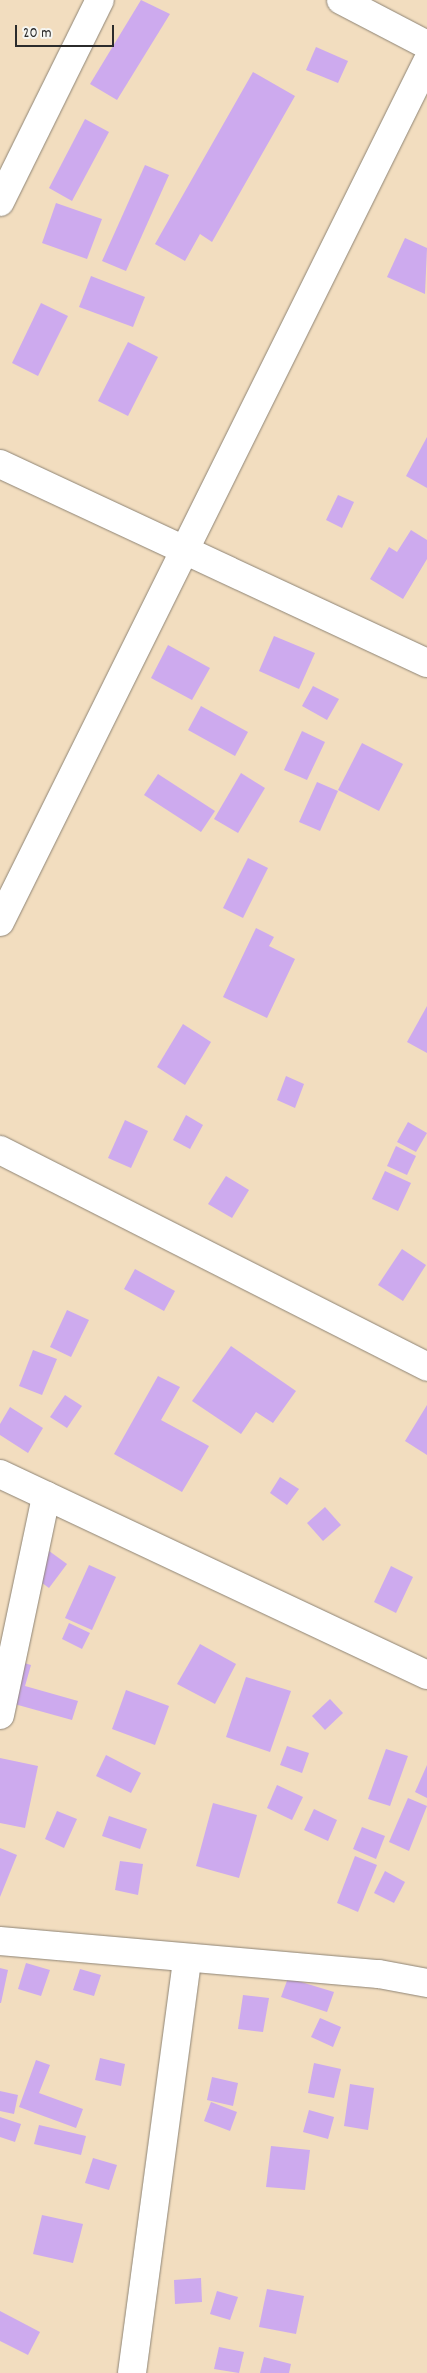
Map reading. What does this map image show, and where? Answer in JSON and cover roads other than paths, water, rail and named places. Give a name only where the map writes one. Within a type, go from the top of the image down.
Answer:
[{"type":"street","points":[[0,202],[100,0]]},
{"type":"street","points":[[341,0],[427,45]]},
{"type":"street","points":[[4,906],[183,553],[427,62]]},
{"type":"street","points":[[0,464],[183,553],[427,664]]},
{"type":"street","points":[[0,1150],[427,1366]]},
{"type":"street","points":[[0,1474],[427,1675]]},
{"type":"street","points":[[0,1715],[46,1496]]},
{"type":"street","points":[[0,1941],[187,1961],[379,1974],[427,1983]]},
{"type":"street","points":[[132,2373],[187,1961]]}]
